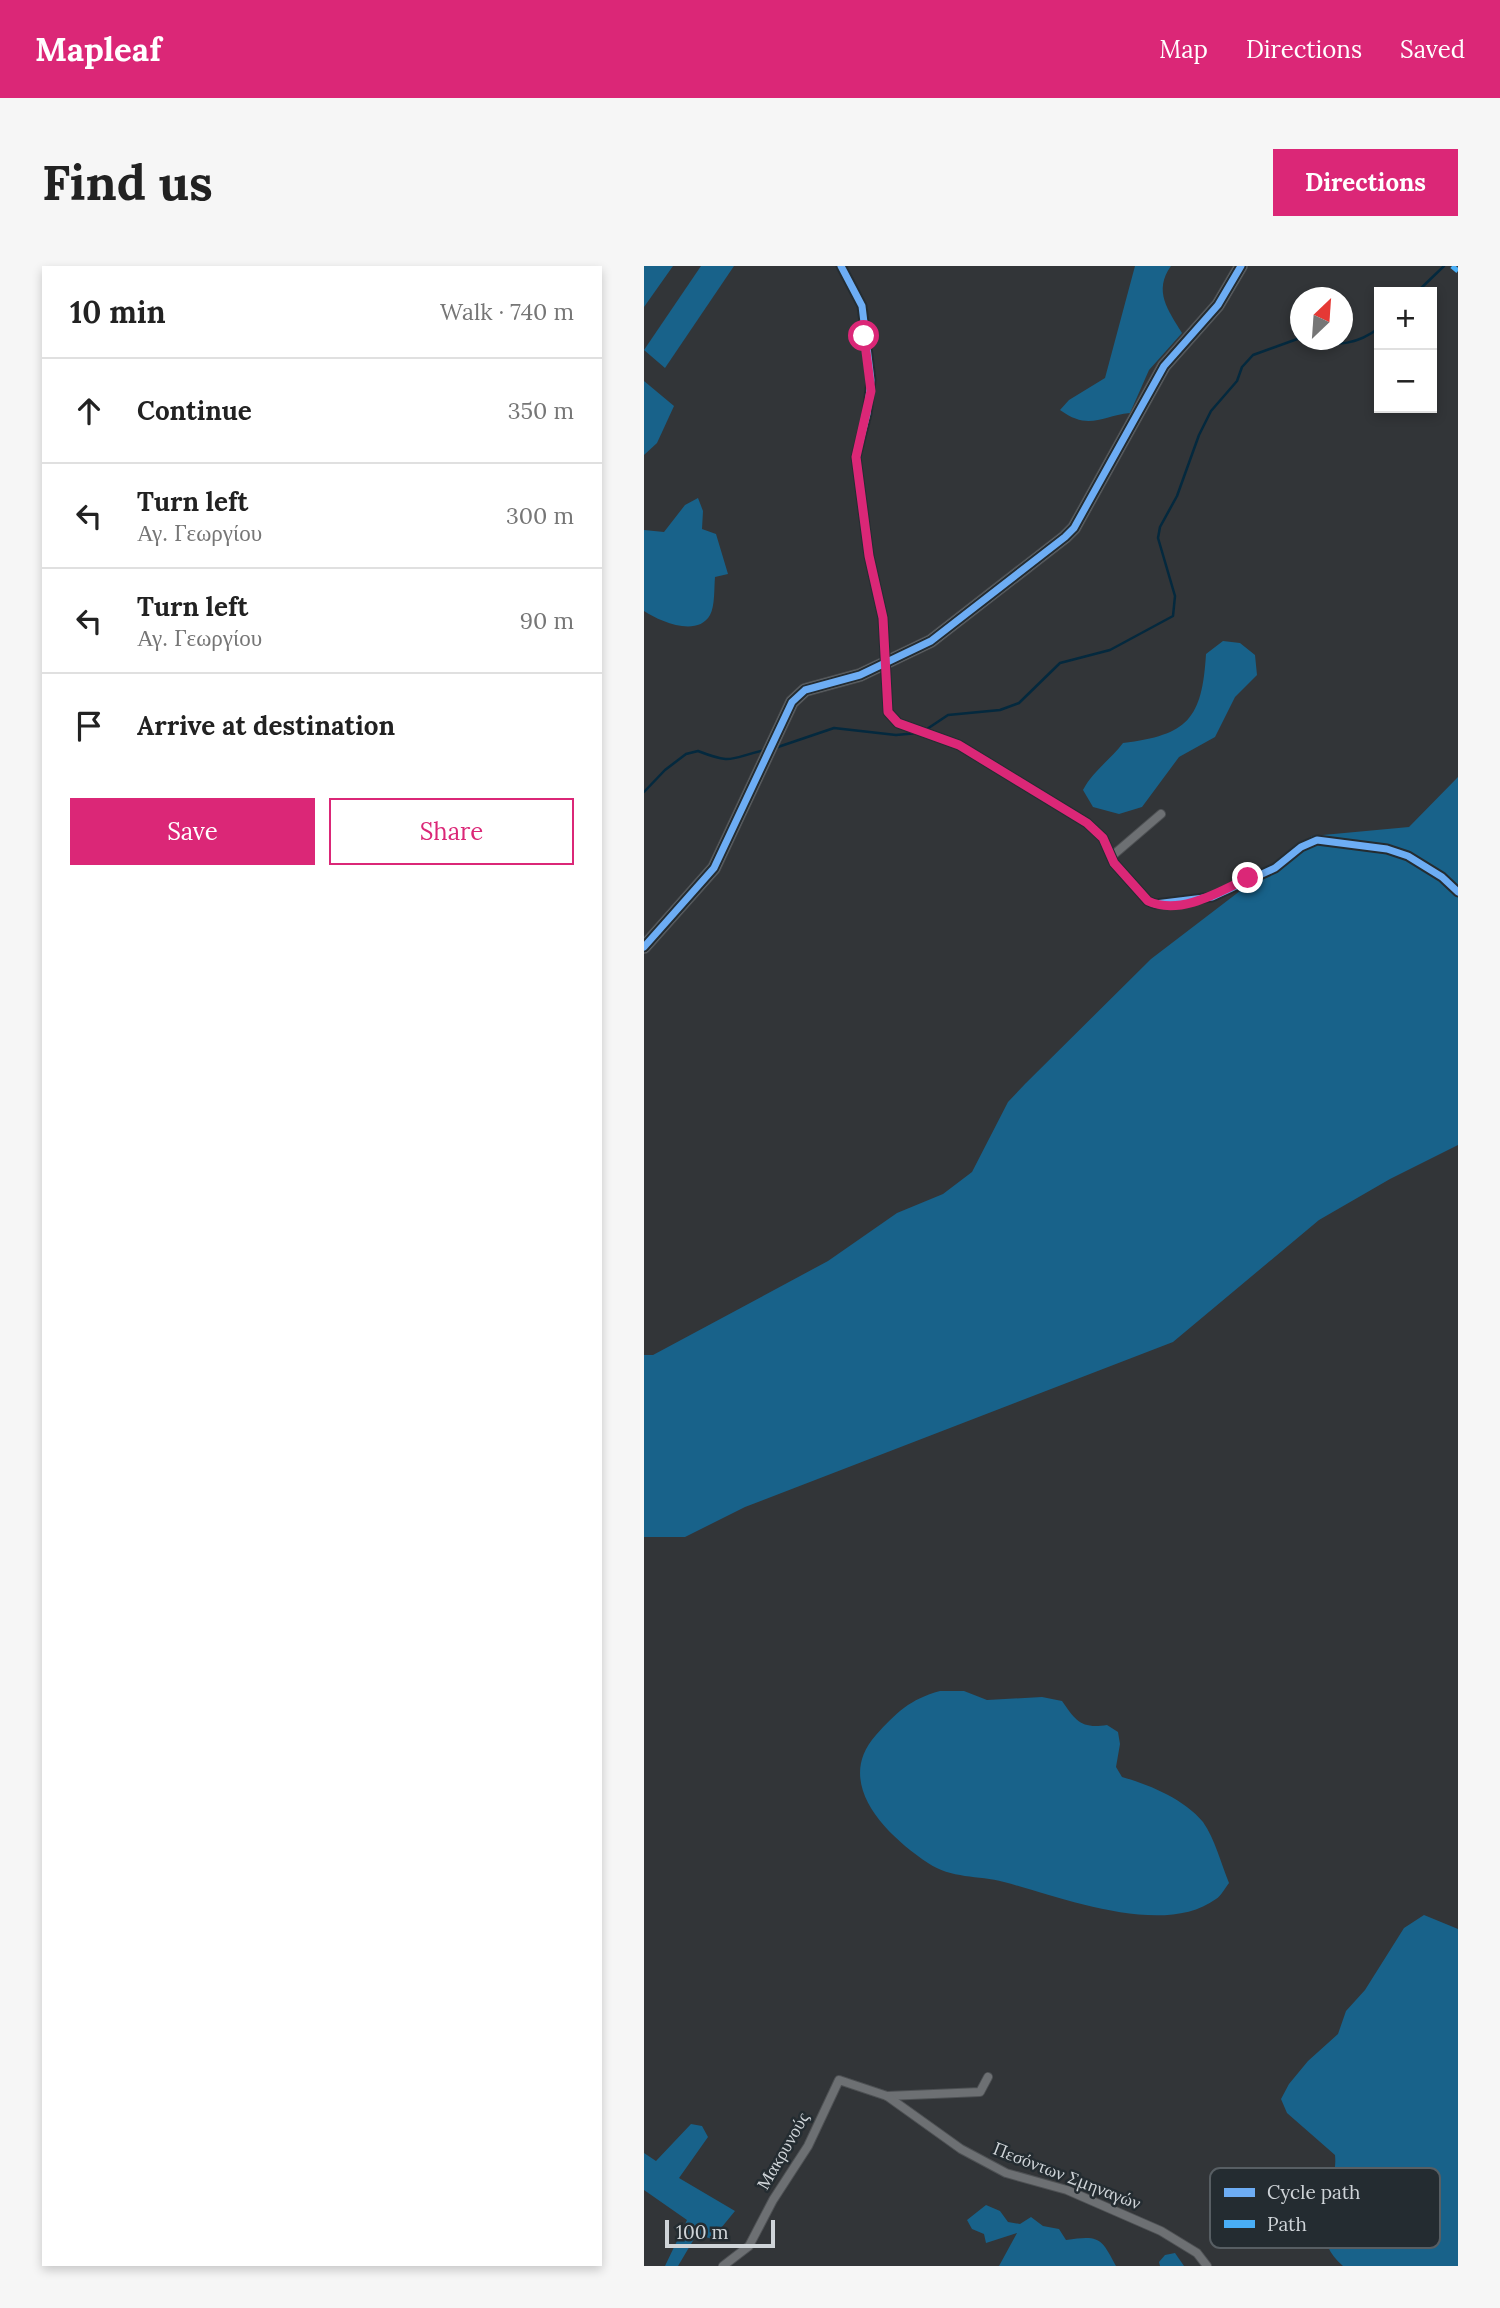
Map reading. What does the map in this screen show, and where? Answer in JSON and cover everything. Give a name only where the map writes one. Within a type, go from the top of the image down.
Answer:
[{"type":"street","points":[[841,266],[862,306],[871,380],[867,414],[856,457],[869,556],[883,618],[888,712],[892,719],[922,734],[959,745],[1087,823],[1103,838],[1114,863],[1148,901],[1161,905],[1212,897],[1275,868],[1301,847],[1317,840],[1387,849],[1408,856],[1442,877],[1458,892]]},
{"type":"street","points":[[644,947],[714,868],[768,757],[784,717],[798,695],[885,665],[950,628],[1074,528],[1164,366],[1218,305],[1241,266]]},
{"type":"street","points":[[1112,856],[1161,814]]},
{"type":"street","points":[[887,2096],[980,2092],[988,2077]]},
{"type":"street","name":"Πεσόντων Σμηναγών","points":[[839,2080],[887,2096],[961,2149],[1024,2180],[1067,2190],[1161,2231],[1197,2253],[1207,2266]]},
{"type":"street","name":"Μακρυνούς","points":[[723,2266],[749,2246],[773,2200],[808,2146],[839,2080]]},
{"type":"shaded area","points":[[644,266],[673,266],[644,307]]},
{"type":"shaded area","points":[[701,266],[734,266],[665,368],[644,350]]},
{"type":"shaded area","points":[[1135,266],[1171,266],[1163,284],[1164,300],[1182,333],[1149,370],[1130,413],[1095,420],[1079,420],[1060,410],[1069,400],[1105,378]]},
{"type":"shaded area","points":[[644,381],[674,406],[657,443],[644,455]]},
{"type":"shaded area","points":[[698,498],[703,511],[702,529],[716,534],[728,574],[715,577],[713,607],[704,622],[678,625],[644,611],[644,530],[664,532],[685,505]]},
{"type":"shaded area","points":[[1223,641],[1240,643],[1255,655],[1257,675],[1235,697],[1215,737],[1179,757],[1142,807],[1119,814],[1093,807],[1083,790],[1123,743],[1163,735],[1187,720],[1195,709],[1200,694],[1206,654]]},
{"type":"shaded area","points":[[1458,777],[1458,1145],[1390,1179],[1319,1220],[1173,1342],[745,1507],[685,1537],[644,1537],[644,1355],[653,1355],[828,1261],[897,1213],[943,1194],[972,1172],[1008,1102],[1151,959],[1312,836],[1409,827]]},
{"type":"shaded area","points":[[940,1691],[964,1691],[987,1700],[1042,1697],[1062,1701],[1080,1722],[1091,1726],[1107,1725],[1118,1732],[1120,1744],[1116,1767],[1122,1777],[1166,1794],[1195,1814],[1211,1836],[1229,1883],[1218,1898],[1194,1910],[1169,1915],[1141,1915],[1111,1911],[1004,1882],[946,1872],[928,1863],[896,1838],[882,1823],[862,1789],[860,1771],[864,1753],[890,1720],[912,1703]]},
{"type":"shaded area","points":[[1424,1915],[1458,1929],[1458,2266],[1343,2266],[1329,2248],[1440,2248],[1440,2168],[1335,2168],[1335,2155],[1287,2113],[1281,2099],[1289,2084],[1308,2061],[1338,2034],[1346,2011],[1365,1990],[1404,1928]]},
{"type":"shaded area","points":[[691,2124],[702,2126],[708,2137],[679,2178],[735,2211],[712,2239],[697,2234],[678,2266],[665,2266],[687,2220],[644,2190],[644,2153],[656,2161]]},
{"type":"shaded area","points":[[986,2205],[1000,2211],[1008,2222],[1020,2224],[1031,2217],[1043,2226],[1059,2229],[1066,2240],[1086,2238],[1098,2241],[1107,2249],[1116,2266],[999,2266],[1017,2233],[986,2243],[984,2234],[972,2229],[967,2220]]},
{"type":"shaded area","points":[[1175,2253],[1184,2266],[1160,2266],[1159,2262],[1165,2255]]},
{"type":"waterway","points":[[1422,287],[1444,266]]},
{"type":"waterway","points":[[1353,342],[1374,331]]},
{"type":"waterway","points":[[924,731],[948,715],[1000,710],[1019,703],[1060,663],[1110,650],[1173,616],[1175,596],[1158,538],[1160,527],[1177,496],[1199,435],[1211,411],[1237,381],[1242,367],[1253,355],[1290,342]]},
{"type":"waterway","points":[[775,748],[834,728],[896,735],[918,733]]},
{"type":"waterway","points":[[644,792],[665,770],[686,754],[698,751],[732,759],[765,750]]},
{"type":"marked path","points":[[1452,266],[1458,271]]},
{"type":"cycle path","points":[[841,266],[862,306],[871,380],[867,414],[856,457],[869,556],[883,618],[888,712],[898,723],[959,745],[1087,823],[1103,838],[1114,863],[1148,901],[1155,904],[1212,897],[1275,868],[1301,847],[1317,840],[1387,849],[1408,856],[1442,877],[1458,892]]},
{"type":"cycle path","points":[[644,947],[714,868],[792,702],[805,690],[860,675],[931,641],[1065,537],[1074,528],[1164,366],[1218,305],[1241,266]]},
{"type":"route","points":[[864,336],[871,391],[856,457],[869,556],[883,618],[888,712],[892,719],[922,734],[959,745],[1087,823],[1103,838],[1114,863],[1148,901],[1161,905],[1199,901],[1248,878]]}]
